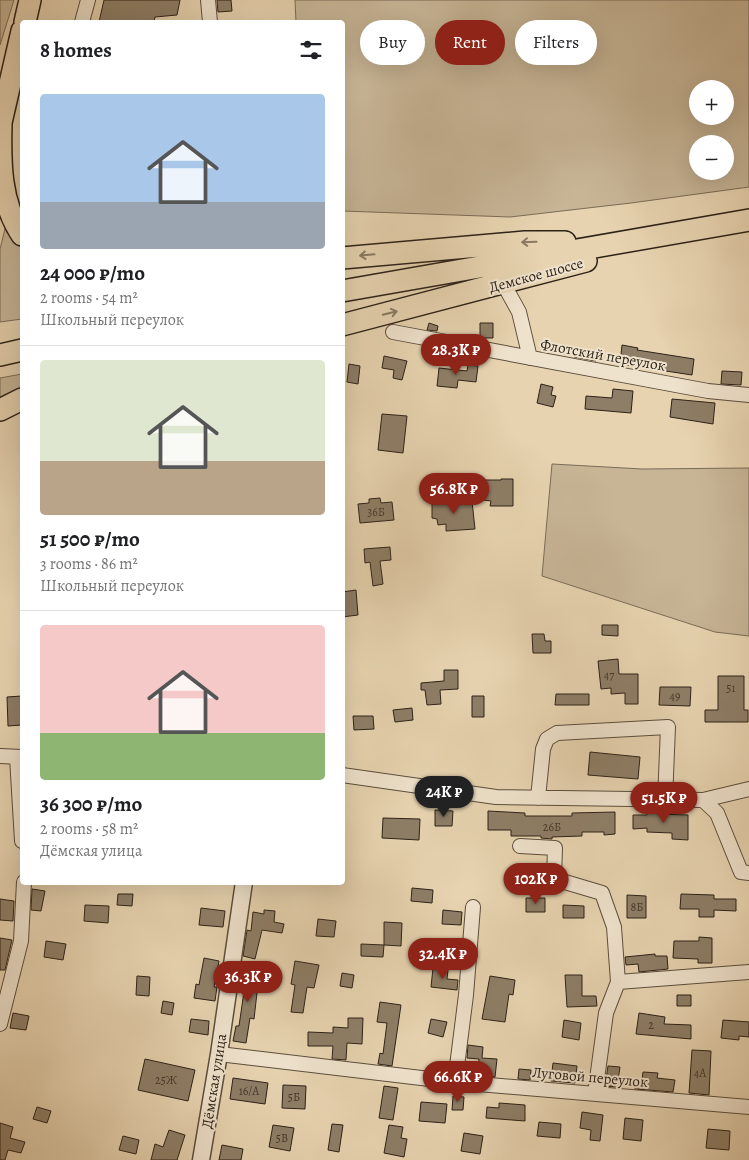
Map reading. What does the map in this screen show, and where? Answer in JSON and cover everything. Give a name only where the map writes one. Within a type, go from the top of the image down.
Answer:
[{"type":"main road","points":[[25,20],[30,0]]},
{"type":"main road","points":[[20,40],[0,126],[3,187],[13,219],[20,231]]},
{"type":"main road","name":"Демское шоссе","points":[[345,290],[739,222]]},
{"type":"main road","name":"Демское шоссе","points":[[345,324],[739,222]]},
{"type":"main road","points":[[345,258],[525,242],[630,241]]},
{"type":"main road","points":[[1,354],[20,350]]},
{"type":"main road","points":[[0,410],[20,401]]},
{"type":"street","points":[[83,20],[88,0]]},
{"type":"street","points":[[208,0],[210,20]]},
{"type":"street","points":[[504,283],[519,312],[530,358]]},
{"type":"street","name":"Флотский переулок","points":[[392,332],[708,391],[749,395]]},
{"type":"street","points":[[538,798],[543,749],[547,739],[557,733],[668,727],[665,800]]},
{"type":"street","points":[[0,756],[20,757]]},
{"type":"street","points":[[345,775],[496,797],[703,800],[749,789]]},
{"type":"street","points":[[703,800],[717,814],[740,872],[749,873]]},
{"type":"street","points":[[520,846],[555,848],[554,876],[565,882],[602,893],[614,927],[618,982],[606,1013],[595,1094]]},
{"type":"street","points":[[0,1024],[21,941],[24,885]]},
{"type":"street","name":"Дёмская улица","points":[[201,1160],[219,1054],[244,885]]},
{"type":"street","points":[[454,1082],[466,995],[473,907]]},
{"type":"street","points":[[618,982],[749,972]]},
{"type":"street","name":"Луговой переулок","points":[[219,1054],[454,1082],[749,1107]]},
{"type":"shaded area","points":[[0,0],[14,0],[0,45]]},
{"type":"shaded area","points":[[295,0],[749,0],[749,187],[510,217],[345,211],[345,20],[296,20]]},
{"type":"shaded area","points":[[6,225],[15,242],[20,246],[20,319],[0,322],[0,249]]},
{"type":"shaded area","points":[[20,374],[20,393],[0,398],[0,378]]},
{"type":"shaded area","points":[[552,464],[642,469],[749,468],[749,636],[715,632],[542,576]]},
{"type":"building","points":[[104,0],[180,0],[177,15],[155,17],[154,20],[99,20]]},
{"type":"building","points":[[217,0],[231,0],[232,11],[218,12]]},
{"type":"building","points":[[429,323],[438,326],[437,331],[427,330]]},
{"type":"building","points":[[480,323],[493,323],[493,338],[480,338]]},
{"type":"building","points":[[622,345],[638,348],[637,350],[694,359],[692,375],[620,364]]},
{"type":"building","points":[[576,350],[598,353],[596,361],[574,357]]},
{"type":"building","points":[[384,356],[407,361],[402,380],[393,378],[394,370],[382,368]]},
{"type":"building","points":[[349,364],[360,366],[358,384],[347,382]]},
{"type":"building","points":[[468,365],[478,366],[476,382],[458,380],[457,388],[437,386],[439,368],[467,371]]},
{"type":"building","points":[[722,371],[742,372],[741,385],[721,384]]},
{"type":"building","points":[[541,384],[553,387],[551,395],[556,396],[553,407],[537,403]]},
{"type":"building","points":[[613,389],[633,391],[631,413],[585,409],[586,396],[612,398]]},
{"type":"building","points":[[672,399],[715,403],[713,424],[670,417]]},
{"type":"building","points":[[382,414],[407,416],[403,453],[378,450]]},
{"type":"building","points":[[513,479],[513,506],[490,506],[491,501],[468,498],[469,480]]},
{"type":"building","points":[[380,498],[381,503],[392,502],[394,520],[360,523],[358,504],[369,503],[369,499]]},
{"type":"building","points":[[432,501],[472,501],[475,529],[446,531],[446,524],[438,525],[437,519],[432,518]]},
{"type":"building","points":[[390,547],[391,560],[380,561],[383,584],[373,586],[370,562],[365,563],[364,549]]},
{"type":"building","points":[[356,590],[358,615],[345,617],[345,592]]},
{"type":"building","points":[[602,625],[618,625],[618,636],[602,635]]},
{"type":"building","points":[[532,634],[544,634],[545,641],[551,641],[551,653],[533,653]]},
{"type":"building","points":[[618,659],[619,674],[638,674],[638,704],[625,704],[625,693],[611,694],[611,688],[601,689],[598,661]]},
{"type":"building","points":[[444,670],[458,670],[458,689],[440,690],[441,704],[427,705],[425,690],[421,690],[421,683],[444,681]]},
{"type":"building","points":[[718,676],[744,676],[744,710],[748,710],[748,722],[705,722],[705,710],[718,710]]},
{"type":"building","points":[[660,687],[691,687],[690,706],[659,705]]},
{"type":"building","points":[[556,694],[589,694],[589,705],[555,705]]},
{"type":"building","points":[[20,696],[20,725],[8,726],[7,697]]},
{"type":"building","points":[[472,696],[484,696],[484,717],[472,717]]},
{"type":"building","points":[[412,708],[413,720],[395,722],[393,710]]},
{"type":"building","points":[[353,716],[373,716],[374,729],[354,730]]},
{"type":"building","points":[[590,752],[640,757],[638,779],[588,775]]},
{"type":"building","points":[[435,810],[453,811],[452,826],[435,826]]},
{"type":"building","points":[[488,811],[525,813],[525,816],[572,816],[572,813],[615,812],[615,834],[604,835],[604,832],[582,832],[582,836],[552,837],[552,839],[541,838],[541,836],[511,836],[511,830],[488,830]]},
{"type":"building","points":[[647,812],[688,815],[688,840],[672,839],[672,833],[647,832],[647,828],[633,829],[633,815],[647,815]]},
{"type":"building","points":[[383,818],[420,819],[419,840],[382,838]]},
{"type":"building","points":[[412,888],[433,890],[432,903],[411,901]]},
{"type":"building","points":[[32,889],[45,891],[41,911],[31,910]]},
{"type":"building","points":[[118,894],[133,894],[132,906],[117,905]]},
{"type":"building","points":[[681,894],[714,895],[714,899],[736,899],[736,911],[714,910],[714,917],[699,917],[699,909],[680,909]]},
{"type":"building","points":[[627,895],[646,896],[646,918],[627,918]]},
{"type":"building","points":[[526,898],[545,898],[545,912],[526,912]]},
{"type":"building","points":[[0,899],[14,901],[13,921],[0,920]]},
{"type":"building","points":[[85,905],[109,906],[108,923],[84,921]]},
{"type":"building","points":[[563,905],[584,906],[584,918],[563,918]]},
{"type":"building","points":[[201,908],[225,911],[223,927],[199,925]]},
{"type":"building","points":[[264,910],[275,911],[274,922],[284,924],[282,933],[262,930],[255,959],[243,956],[247,930],[251,931],[253,912],[264,914]]},
{"type":"building","points":[[443,910],[462,912],[461,925],[442,924]]},
{"type":"building","points":[[318,919],[336,921],[334,937],[316,936]]},
{"type":"building","points":[[384,922],[402,923],[401,946],[384,945]]},
{"type":"building","points":[[699,937],[712,938],[712,963],[698,963],[698,959],[673,958],[674,941],[699,941]]},
{"type":"building","points":[[0,938],[12,940],[5,970],[0,970]]},
{"type":"building","points":[[46,941],[66,944],[63,960],[44,957]]},
{"type":"building","points":[[361,944],[384,945],[383,957],[361,956]]},
{"type":"building","points":[[655,954],[655,956],[667,956],[668,969],[639,972],[638,964],[626,965],[625,957]]},
{"type":"building","points":[[204,958],[219,961],[214,987],[217,987],[215,1001],[194,998],[196,984],[199,985]]},
{"type":"building","points":[[295,961],[319,965],[314,988],[307,987],[303,1013],[291,1012],[295,985],[291,984]]},
{"type":"building","points":[[248,964],[262,966],[254,1019],[250,1018],[246,1043],[233,1041],[236,1026],[239,1026]]},
{"type":"building","points":[[433,968],[448,970],[447,979],[458,980],[457,990],[431,987]]},
{"type":"building","points":[[342,973],[354,975],[352,988],[340,986]]},
{"type":"building","points":[[565,975],[582,975],[582,996],[596,996],[597,1006],[567,1007]]},
{"type":"building","points":[[137,976],[150,977],[149,996],[136,995]]},
{"type":"building","points":[[490,976],[515,980],[513,995],[509,994],[505,1022],[482,1019]]},
{"type":"building","points":[[677,995],[691,995],[691,1006],[677,1006]]},
{"type":"building","points":[[163,1001],[174,1003],[172,1015],[161,1013]]},
{"type":"building","points":[[380,1002],[401,1005],[392,1066],[378,1064],[380,1053],[383,1054],[387,1023],[377,1022]]},
{"type":"building","points":[[13,1013],[29,1016],[26,1030],[10,1028]]},
{"type":"building","points":[[639,1013],[665,1017],[664,1024],[691,1025],[691,1039],[636,1034]]},
{"type":"building","points":[[348,1018],[363,1018],[362,1044],[347,1043],[346,1060],[332,1059],[333,1046],[308,1046],[308,1032],[333,1033],[333,1027],[348,1028]]},
{"type":"building","points":[[191,1019],[209,1021],[208,1035],[189,1032]]},
{"type":"building","points":[[431,1019],[447,1022],[443,1037],[428,1033]]},
{"type":"building","points":[[564,1020],[581,1023],[579,1040],[562,1037]]},
{"type":"building","points":[[723,1020],[749,1022],[749,1037],[739,1036],[739,1040],[721,1038]]},
{"type":"building","points":[[468,1045],[483,1047],[482,1058],[497,1059],[495,1077],[478,1075],[479,1059],[467,1058]]},
{"type":"building","points":[[692,1050],[711,1051],[709,1095],[689,1093]]},
{"type":"building","points":[[145,1059],[195,1070],[188,1101],[138,1090]]},
{"type":"building","points":[[553,1063],[577,1066],[575,1083],[551,1081]]},
{"type":"building","points":[[608,1066],[620,1067],[617,1087],[605,1086]]},
{"type":"building","points":[[519,1069],[531,1070],[530,1080],[518,1079]]},
{"type":"building","points":[[643,1072],[658,1073],[657,1078],[675,1080],[673,1092],[635,1089],[636,1079],[642,1080]]},
{"type":"building","points":[[233,1078],[268,1083],[265,1104],[230,1099]]},
{"type":"building","points":[[283,1085],[306,1086],[305,1109],[282,1108]]},
{"type":"building","points":[[384,1086],[398,1088],[393,1120],[379,1118]]},
{"type":"building","points":[[453,1096],[464,1097],[463,1110],[452,1110]]},
{"type":"building","points":[[421,1102],[447,1104],[445,1123],[419,1121]]},
{"type":"building","points":[[499,1103],[525,1105],[525,1121],[486,1118],[487,1107],[499,1108]]},
{"type":"building","points":[[37,1107],[51,1111],[47,1123],[33,1119]]},
{"type":"building","points":[[582,1112],[603,1115],[600,1141],[590,1140],[591,1130],[580,1128]]},
{"type":"building","points":[[625,1118],[643,1120],[641,1141],[623,1139]]},
{"type":"building","points":[[539,1122],[561,1124],[560,1138],[537,1136]]},
{"type":"building","points":[[0,1123],[13,1127],[10,1138],[25,1142],[21,1153],[8,1150],[5,1160],[0,1160]]},
{"type":"building","points":[[332,1124],[343,1125],[339,1152],[328,1150]]},
{"type":"building","points":[[273,1125],[294,1128],[290,1151],[269,1147]]},
{"type":"building","points":[[389,1125],[403,1127],[401,1138],[407,1139],[404,1157],[384,1153]]},
{"type":"building","points":[[708,1129],[730,1131],[729,1150],[706,1148]]},
{"type":"building","points":[[169,1130],[185,1135],[177,1160],[151,1160],[155,1144],[163,1147]]},
{"type":"building","points":[[464,1133],[483,1136],[480,1154],[461,1151]]},
{"type":"building","points":[[123,1136],[139,1140],[136,1154],[119,1150]]},
{"type":"building","points":[[222,1145],[243,1149],[241,1160],[219,1160]]}]
